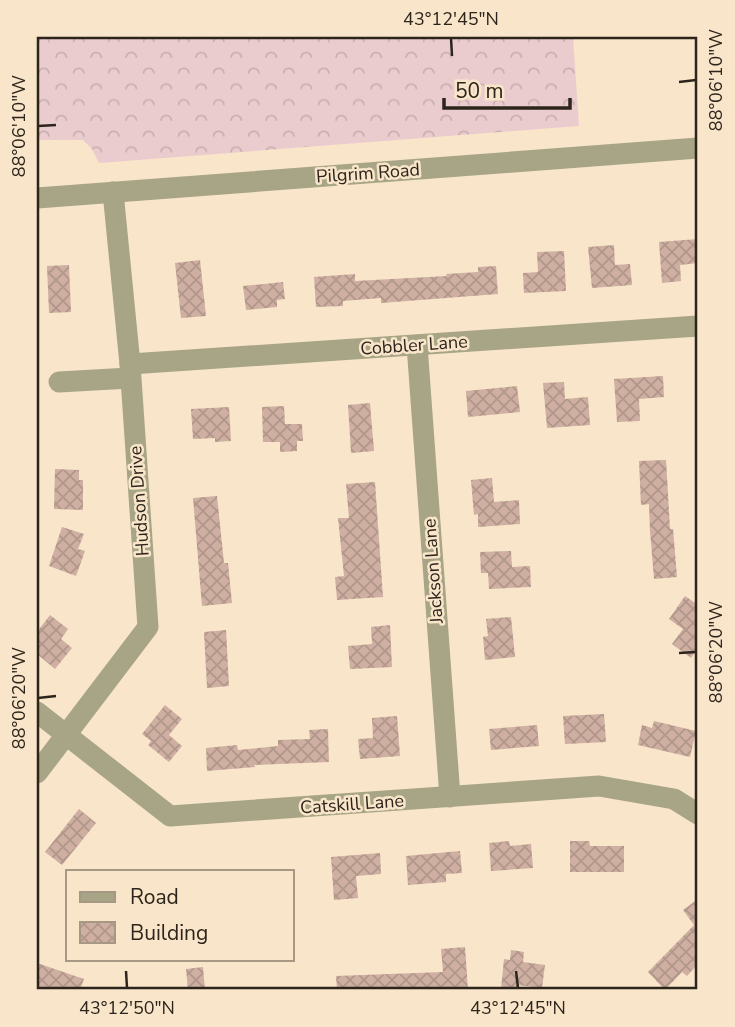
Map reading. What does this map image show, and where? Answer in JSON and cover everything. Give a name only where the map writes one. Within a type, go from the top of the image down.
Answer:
[{"type":"street","name":"Pilgrim Road","points":[[37,198],[698,148]]},
{"type":"street","name":"Hudson Drive","points":[[37,772],[148,627],[130,371],[113,192]]},
{"type":"street","name":"Cobbler Lane","points":[[59,382],[130,371],[417,345],[698,326]]},
{"type":"street","name":"Jackson Lane","points":[[417,345],[450,797]]},
{"type":"street","name":"Catskill Lane","points":[[37,712],[170,816],[599,786],[674,799],[698,814]]},
{"type":"green space","points":[[37,37],[573,37],[579,126],[99,163],[92,149],[83,140],[37,140]]},
{"type":"building","points":[[698,239],[698,263],[680,265],[681,281],[662,283],[659,242]]},
{"type":"building","points":[[614,245],[615,265],[630,264],[632,285],[592,288],[588,247]]},
{"type":"building","points":[[564,251],[566,291],[524,293],[523,273],[538,272],[537,252]]},
{"type":"building","points":[[200,260],[206,316],[181,318],[175,263]]},
{"type":"building","points":[[69,265],[71,312],[49,313],[47,266]]},
{"type":"building","points":[[496,266],[498,294],[381,303],[381,298],[343,301],[343,306],[316,307],[314,277],[355,274],[355,281],[447,276],[446,274],[478,272],[478,267]]},
{"type":"building","points":[[283,282],[285,299],[277,300],[277,307],[246,310],[243,286]]},
{"type":"building","points":[[663,376],[664,397],[639,399],[640,421],[617,422],[614,379]]},
{"type":"building","points":[[564,382],[565,399],[588,397],[590,425],[547,428],[543,383]]},
{"type":"building","points":[[517,386],[520,412],[468,417],[466,391]]},
{"type":"building","points":[[370,403],[374,451],[351,453],[348,405]]},
{"type":"building","points":[[284,406],[285,424],[302,424],[303,441],[297,441],[297,451],[280,452],[280,442],[263,442],[262,407]]},
{"type":"building","points":[[229,407],[231,441],[215,442],[215,438],[193,439],[191,409]]},
{"type":"building","points":[[666,460],[670,529],[673,529],[677,577],[654,579],[649,504],[641,505],[639,461]]},
{"type":"building","points":[[55,469],[79,470],[79,480],[83,480],[83,510],[54,509]]},
{"type":"building","points":[[492,478],[494,502],[519,500],[520,524],[478,527],[478,514],[474,515],[471,480]]},
{"type":"building","points":[[375,482],[383,597],[337,600],[335,577],[344,576],[338,518],[349,518],[346,484]]},
{"type":"building","points":[[217,496],[224,563],[228,563],[232,603],[202,606],[193,498]]},
{"type":"building","points":[[62,527],[84,534],[78,549],[85,551],[76,576],[49,566]]},
{"type":"building","points":[[511,551],[512,567],[530,566],[531,587],[489,589],[488,573],[481,573],[480,552]]},
{"type":"building","points":[[685,596],[698,605],[698,648],[691,658],[672,644],[683,629],[669,619]]},
{"type":"building","points":[[50,615],[68,629],[61,639],[72,648],[55,669],[37,654],[37,632]]},
{"type":"building","points":[[511,617],[515,657],[485,660],[483,637],[488,636],[486,619]]},
{"type":"building","points":[[390,625],[392,667],[350,669],[348,646],[372,644],[371,627]]},
{"type":"building","points":[[226,630],[229,686],[207,688],[204,632]]},
{"type":"building","points":[[165,705],[182,719],[169,735],[182,746],[169,762],[148,745],[151,741],[142,734]]},
{"type":"building","points":[[604,714],[606,742],[565,744],[563,716]]},
{"type":"building","points":[[397,716],[400,756],[360,759],[358,739],[373,738],[372,718]]},
{"type":"building","points":[[654,721],[696,731],[690,757],[638,745],[642,725],[652,728]]},
{"type":"building","points":[[537,725],[539,746],[491,750],[489,729]]},
{"type":"building","points":[[328,729],[329,762],[254,765],[255,767],[207,771],[206,748],[237,745],[238,750],[278,746],[278,740],[310,739],[309,730]]},
{"type":"building","points":[[79,809],[96,823],[62,865],[45,852]]},
{"type":"building","points":[[509,841],[510,846],[531,844],[533,868],[491,871],[489,843]]},
{"type":"building","points":[[570,841],[589,841],[590,846],[624,846],[624,872],[570,872]]},
{"type":"building","points":[[460,851],[462,873],[446,874],[446,882],[408,885],[406,856]]},
{"type":"building","points":[[380,853],[381,874],[356,876],[358,898],[334,900],[331,857]]},
{"type":"building","points":[[698,899],[698,964],[687,976],[682,972],[665,990],[648,972],[694,925],[683,910]]},
{"type":"building","points":[[465,947],[468,990],[337,990],[336,976],[443,972],[441,949]]},
{"type":"building","points":[[511,950],[524,952],[523,962],[545,965],[542,988],[517,985],[517,990],[501,989],[504,959],[510,960]]},
{"type":"building","points":[[37,963],[84,979],[80,990],[37,990]]},
{"type":"building","points":[[203,967],[205,990],[188,990],[186,969]]}]
